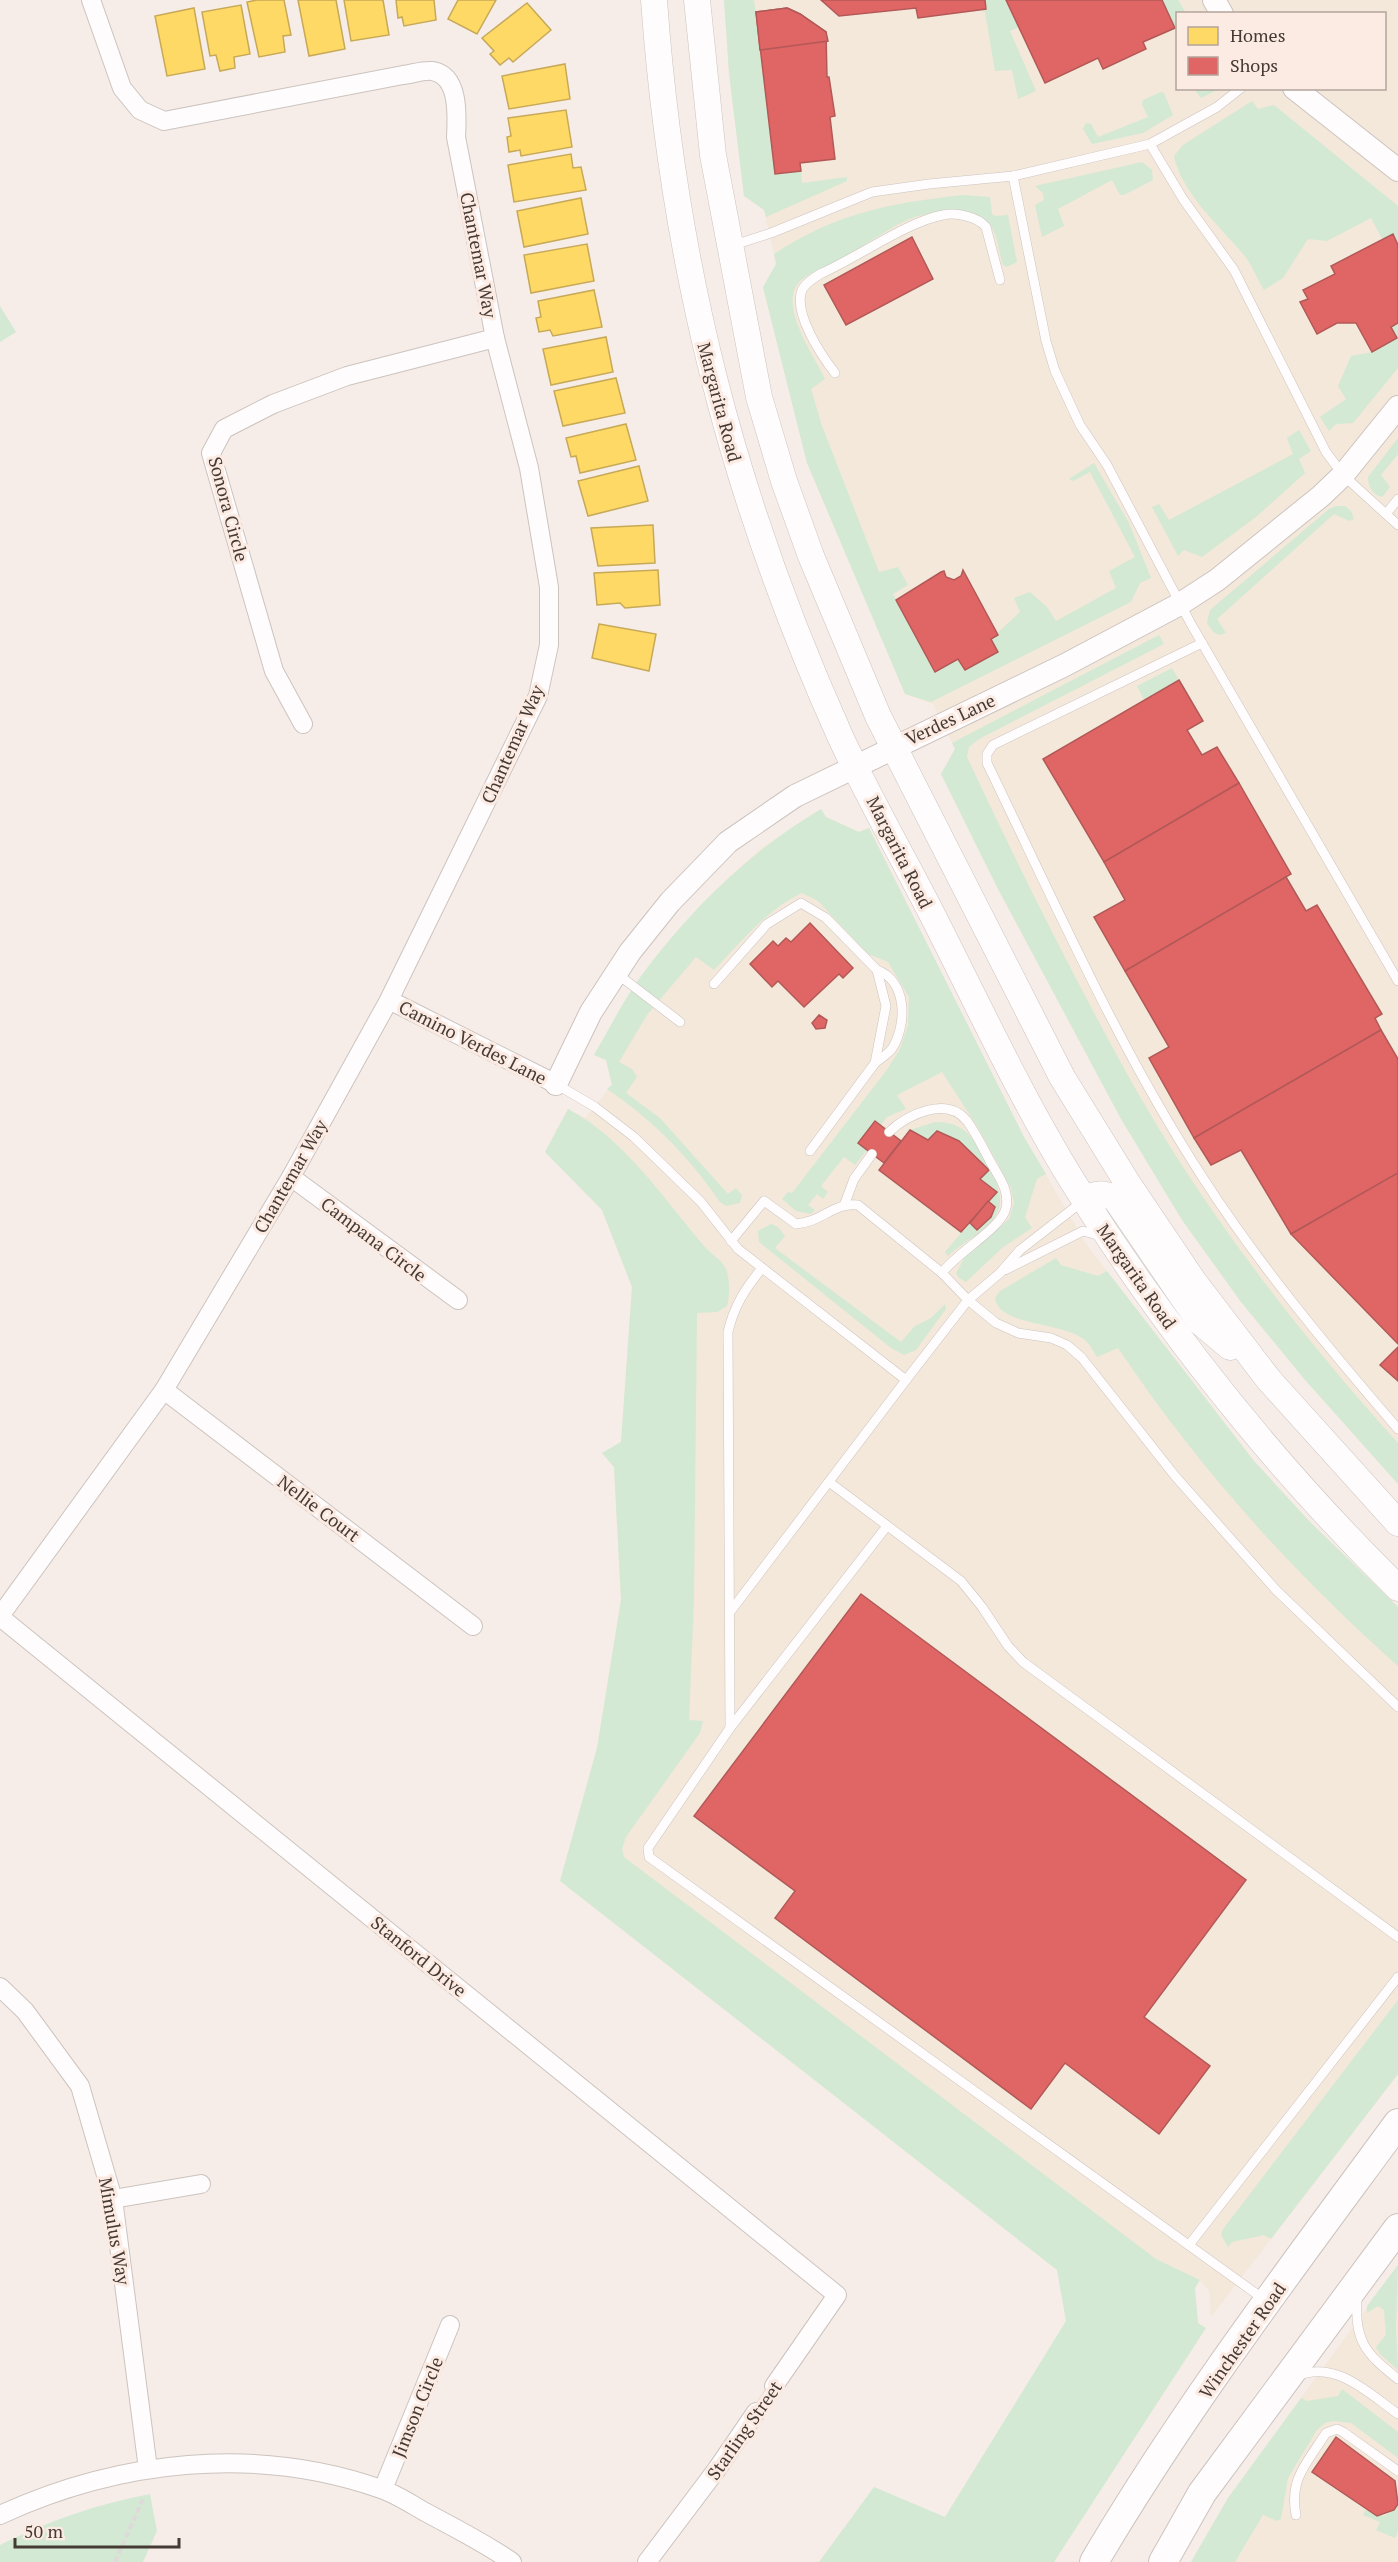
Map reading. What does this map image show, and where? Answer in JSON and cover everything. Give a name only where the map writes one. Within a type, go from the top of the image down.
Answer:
[{"type":"main road","name":"Margarita Road","points":[[654,0],[665,122],[678,212],[713,385],[737,469],[774,575],[854,765],[1039,1121],[1112,1242],[1189,1351],[1233,1406],[1291,1475],[1398,1588]]},
{"type":"main road","points":[[697,0],[713,155],[759,397],[784,481],[815,566],[893,746],[1062,1077],[1128,1184],[1194,1282],[1269,1380],[1398,1523]]},
{"type":"main road","points":[[1085,1199],[1096,1194],[1106,1194],[1115,1198],[1199,1321],[1269,1380]]},
{"type":"main road","name":"Winchester Road","points":[[1094,2562],[1154,2466],[1268,2302],[1398,2123]]},
{"type":"main road","points":[[1163,2562],[1202,2493],[1398,2228]]},
{"type":"street","name":"Chantemar Way","points":[[0,1617],[164,1390],[291,1177],[389,1000],[538,696],[549,645],[549,587],[529,468],[495,338],[456,137],[457,113],[451,85],[443,76],[432,71],[164,121],[140,111],[122,88],[91,0]]},
{"type":"street","points":[[1297,90],[1398,170]]},
{"type":"street","name":"Sonora Circle","points":[[303,724],[274,671],[212,453],[224,429],[273,404],[347,376],[495,338]]},
{"type":"street","name":"Verdes Lane","points":[[556,1084],[591,1012],[616,974],[670,902],[728,842],[795,796],[893,746],[1065,665],[1180,604],[1250,556],[1343,475],[1398,407]]},
{"type":"street","name":"Camino Verdes Lane","points":[[389,1000],[556,1084]]},
{"type":"street","name":"Campana Circle","points":[[291,1177],[458,1300]]},
{"type":"street","name":"Nellie Court","points":[[164,1390],[473,1626]]},
{"type":"street","name":"Stanford Drive","points":[[0,1617],[837,2295]]},
{"type":"street","name":"Mimulus Way","points":[[0,1987],[25,2011],[80,2086],[113,2199],[148,2469]]},
{"type":"street","points":[[113,2199],[201,2184]]},
{"type":"street","name":"Starling Street","points":[[774,2386],[837,2295]]},
{"type":"street","name":"Jimson Circle","points":[[383,2489],[450,2325]]},
{"type":"street","name":"Starling Street","points":[[647,2562],[717,2469],[756,2412]]},
{"type":"street","points":[[0,2516],[30,2502],[92,2481],[148,2469],[198,2464],[263,2463],[324,2472],[383,2489],[512,2562]]},
{"type":"lane","points":[[729,246],[771,233],[872,192],[1014,176],[1150,144],[1217,107],[1238,90]]},
{"type":"lane","points":[[1150,144],[1183,199],[1234,270],[1319,439],[1343,475],[1398,525]]},
{"type":"lane","points":[[1014,176],[1041,324],[1055,371],[1080,425],[1129,503],[1180,604],[1398,981]]},
{"type":"lane","points":[[835,373],[822,356],[802,314],[802,291],[807,282],[820,274],[926,220],[949,214],[981,220],[986,227],[1000,280]]},
{"type":"lane","points":[[1386,514],[1398,499]]},
{"type":"lane","points":[[1202,643],[993,745],[987,754],[987,763],[1099,994],[1143,1077],[1203,1178],[1302,1313],[1398,1429]]},
{"type":"lane","points":[[714,984],[767,924],[801,903],[826,918],[877,970],[888,974],[899,989],[901,1024],[892,1049],[875,1063],[810,1151]]},
{"type":"lane","points":[[875,1063],[886,1006],[877,970]]},
{"type":"lane","points":[[616,974],[680,1022]]},
{"type":"lane","points":[[556,1084],[595,1107],[634,1137],[701,1202],[731,1240],[762,1268],[906,1380]]},
{"type":"lane","points":[[890,1132],[903,1119],[922,1112],[940,1109],[953,1111],[966,1119],[1006,1189],[1007,1206],[995,1228],[951,1260],[942,1273]]},
{"type":"lane","points":[[731,1240],[764,1201],[796,1224],[811,1223],[845,1203],[854,1179],[872,1154]]},
{"type":"lane","points":[[730,1612],[968,1300],[1000,1273],[1020,1250],[1085,1199]]},
{"type":"lane","points":[[845,1203],[858,1205],[942,1273],[968,1300],[996,1323],[1018,1333],[1052,1338],[1082,1358],[1175,1476],[1276,1590],[1398,1707]]},
{"type":"lane","points":[[1000,1273],[1083,1231],[1097,1233],[1112,1242]]},
{"type":"lane","points":[[730,1728],[728,1332],[733,1312],[743,1291],[762,1268]]},
{"type":"lane","points":[[829,1482],[961,1581],[982,1606],[1008,1646],[1023,1662],[1398,1937]]},
{"type":"lane","points":[[887,1526],[730,1728],[648,1848],[649,1857],[1268,2302]]},
{"type":"lane","points":[[1189,2245],[1398,1977]]},
{"type":"lane","points":[[1358,2283],[1355,2323],[1365,2348],[1375,2360],[1398,2379]]},
{"type":"lane","points":[[1286,2380],[1304,2373],[1333,2372],[1353,2382],[1398,2415]]},
{"type":"lane","name":"Starling Street","points":[[756,2412],[774,2386]]},
{"type":"lane","points":[[1296,2516],[1293,2493],[1296,2479],[1326,2433],[1331,2430],[1343,2432],[1398,2471]]},
{"type":"path","points":[[115,2562],[143,2499]]},
{"type":"shaded area","points":[[724,0],[1398,0],[1398,1484],[1306,1381],[1241,1302],[1182,1220],[1121,1119],[997,887],[941,774],[955,749],[933,704],[905,694],[807,463],[763,287],[776,264],[764,210],[744,196],[729,73]]},
{"type":"shaded area","points":[[821,809],[826,817],[859,832],[869,828],[1024,1137],[1086,1244],[1254,1461],[1311,1523],[1398,1607],[1398,2074],[1211,2317],[1209,2291],[1200,2280],[1156,2259],[560,1881],[597,1748],[621,1600],[614,1467],[602,1453],[621,1442],[632,1287],[602,1210],[545,1152],[568,1109],[585,1118],[612,1085],[606,1060],[594,1055],[641,977],[697,909],[727,879],[763,847]]},
{"type":"shaded area","points":[[1398,2265],[1398,2562],[1191,2562],[1228,2498]]},
{"type":"green space","points":[[724,0],[754,0],[775,174],[801,171],[802,183],[847,177],[847,181],[766,217],[764,210],[744,196],[729,73]]},
{"type":"green space","points":[[985,0],[1006,0],[1019,27],[1010,31],[1036,91],[1018,99],[1012,70],[995,71],[985,12],[982,12],[986,9]]},
{"type":"green space","points":[[1162,0],[1178,0],[1185,12],[1176,12],[1176,31]]},
{"type":"green space","points":[[1195,90],[1217,90],[1201,98]]},
{"type":"green space","points":[[1161,92],[1164,93],[1173,115],[1143,133],[1092,144],[1083,129],[1086,123],[1091,124],[1098,137],[1148,117],[1142,104],[1143,100]]},
{"type":"green space","points":[[1252,101],[1258,109],[1274,105],[1398,206],[1398,245],[1393,234],[1382,239],[1371,218],[1327,241],[1308,239],[1283,278],[1264,290],[1246,258],[1193,196],[1178,170],[1174,156],[1183,145]]},
{"type":"green space","points":[[1142,162],[1152,170],[1153,180],[1120,195],[1112,180],[1058,209],[1064,226],[1042,237],[1035,205],[1044,200],[1043,193],[1035,186]]},
{"type":"green space","points":[[962,195],[990,197],[992,214],[995,216],[1008,215],[1017,262],[1007,267],[1003,265],[993,229],[985,220],[970,214],[934,213],[907,220],[806,277],[796,286],[793,296],[793,308],[801,334],[825,379],[811,389],[822,426],[879,572],[898,567],[908,585],[893,594],[935,672],[958,659],[965,670],[998,652],[991,639],[1020,612],[1014,598],[1030,592],[1047,607],[1056,621],[1116,588],[1109,571],[1135,557],[1090,472],[1073,481],[1069,479],[1094,463],[1129,523],[1151,578],[1140,583],[1131,602],[931,702],[905,694],[807,463],[763,287],[776,264],[774,254],[820,228],[864,212],[910,202]]},
{"type":"green space","points":[[0,306],[16,332],[0,342]]},
{"type":"green space","points":[[1398,323],[1398,368],[1353,423],[1336,424],[1329,431],[1320,417],[1346,399],[1338,386],[1351,356],[1372,352],[1397,338],[1391,327]]},
{"type":"green space","points":[[1299,430],[1311,451],[1299,459],[1305,473],[1256,517],[1202,557],[1184,550],[1178,556],[1152,507],[1159,504],[1169,520],[1293,454],[1287,438]]},
{"type":"green space","points":[[1398,438],[1398,454],[1381,475],[1390,487],[1382,497],[1371,489],[1368,477]]},
{"type":"green space","points":[[1345,506],[1351,511],[1354,519],[1349,521],[1334,514],[1217,619],[1226,633],[1219,635],[1213,632],[1207,623],[1210,610],[1329,509]]},
{"type":"green space","points":[[1159,635],[1164,644],[979,739],[969,747],[967,757],[1067,961],[1159,1129],[1221,1224],[1255,1270],[1325,1358],[1398,1443],[1398,1484],[1306,1381],[1241,1302],[1182,1220],[1121,1119],[997,887],[941,774],[955,749],[952,743]]},
{"type":"green space","points":[[1172,668],[1179,680],[1144,700],[1137,686]]},
{"type":"green space","points":[[821,809],[826,817],[859,832],[869,828],[1024,1137],[1046,1174],[1037,1179],[1025,1217],[1032,1228],[1002,1248],[966,1282],[956,1273],[965,1257],[1009,1219],[1014,1203],[1011,1188],[979,1129],[942,1072],[897,1095],[906,1109],[887,1117],[881,1125],[875,1121],[858,1143],[867,1150],[855,1165],[844,1157],[821,1186],[828,1192],[823,1199],[817,1194],[808,1205],[815,1210],[811,1214],[796,1211],[782,1199],[788,1192],[792,1193],[886,1071],[899,1051],[908,1026],[909,997],[888,962],[868,954],[818,901],[802,893],[789,900],[755,927],[714,970],[696,957],[647,1015],[619,1062],[632,1069],[637,1077],[626,1093],[660,1118],[728,1194],[736,1188],[742,1195],[740,1203],[726,1206],[720,1202],[669,1140],[640,1113],[607,1089],[612,1085],[606,1060],[594,1055],[641,976],[701,905],[746,863]]},
{"type":"green space","points":[[568,1109],[608,1136],[642,1171],[704,1246],[722,1263],[729,1283],[727,1306],[717,1312],[697,1313],[694,1599],[689,1720],[703,1721],[700,1733],[626,1837],[622,1849],[624,1857],[1156,2259],[1200,2280],[1195,2288],[1198,2323],[1206,2328],[1054,2562],[819,2562],[874,2487],[945,2517],[1066,2321],[1057,2270],[560,1881],[597,1748],[621,1600],[614,1467],[602,1453],[621,1442],[632,1287],[602,1210],[545,1152]]},
{"type":"green space","points":[[935,1122],[955,1125],[971,1137],[990,1168],[999,1191],[1000,1201],[999,1209],[990,1223],[948,1256],[945,1252],[970,1223],[977,1229],[991,1217],[995,1207],[988,1201],[980,1179],[988,1169],[970,1152],[937,1131],[928,1140],[910,1130]]},
{"type":"green space","points":[[771,1224],[778,1227],[785,1236],[775,1248],[901,1342],[915,1326],[931,1318],[945,1304],[946,1309],[916,1350],[904,1355],[891,1348],[759,1242],[758,1231]]},
{"type":"green space","points":[[1056,1258],[1061,1265],[1098,1276],[1107,1271],[1254,1461],[1311,1523],[1398,1607],[1398,1666],[1321,1593],[1248,1516],[1180,1434],[1118,1348],[1097,1357],[1086,1341],[1076,1335],[1019,1319],[999,1307],[995,1298],[1000,1291]]},
{"type":"green space","points":[[1398,2000],[1398,2074],[1271,2239],[1264,2235],[1232,2242],[1228,2247],[1221,2235],[1223,2229]]},
{"type":"green space","points":[[1398,2265],[1396,2328],[1398,2370],[1380,2354],[1376,2347],[1386,2335],[1384,2310],[1378,2306],[1367,2313],[1367,2306]]},
{"type":"green space","points":[[1342,2389],[1398,2432],[1398,2458],[1351,2423],[1333,2421],[1325,2423],[1317,2430],[1288,2478],[1281,2519],[1277,2521],[1263,2515],[1235,2562],[1191,2562],[1228,2498],[1301,2398],[1307,2401],[1338,2396]]},
{"type":"green space","points":[[150,2494],[157,2531],[143,2562],[0,2562],[0,2545],[18,2536],[92,2508]]},
{"type":"green space","points":[[1398,2504],[1398,2530],[1395,2538],[1376,2530],[1380,2522],[1363,2515],[1365,2510],[1384,2516],[1394,2510]]},
{"type":"building: Homes","points":[[284,0],[291,35],[283,36],[285,52],[259,57],[247,2]]},
{"type":"building: Homes","points":[[298,0],[336,0],[345,49],[309,56]]},
{"type":"building: Homes","points":[[344,0],[383,0],[389,35],[351,41]]},
{"type":"building: Homes","points":[[396,0],[434,0],[436,20],[404,26],[402,17],[398,18]]},
{"type":"building: Homes","points":[[458,0],[496,0],[477,34],[448,19]]},
{"type":"building: Homes","points":[[527,3],[551,30],[513,62],[509,58],[500,65],[490,54],[494,51],[482,38]]},
{"type":"building: Homes","points":[[241,5],[250,54],[234,57],[235,68],[220,71],[216,55],[210,56],[202,12]]},
{"type":"building: Homes","points":[[194,8],[205,69],[167,76],[155,16]]},
{"type":"building: Homes","points":[[565,64],[570,99],[509,109],[502,76]]},
{"type":"building: Homes","points":[[566,110],[572,147],[521,156],[520,150],[509,152],[507,137],[511,136],[508,118]]},
{"type":"building: Homes","points":[[571,154],[573,168],[581,167],[586,190],[514,202],[508,165]]},
{"type":"building: Homes","points":[[581,198],[588,234],[524,247],[517,211]]},
{"type":"building: Homes","points":[[587,244],[594,281],[531,293],[524,255]]},
{"type":"building: Homes","points":[[594,290],[602,327],[553,336],[550,330],[539,332],[536,318],[541,317],[538,301]]},
{"type":"building: Homes","points":[[606,337],[613,372],[551,385],[543,349]]},
{"type":"building: Homes","points":[[616,378],[625,413],[563,426],[554,391]]},
{"type":"building: Homes","points":[[626,424],[636,460],[580,473],[576,456],[571,457],[566,438]]},
{"type":"building: Homes","points":[[639,466],[648,501],[588,516],[578,481]]},
{"type":"building: Homes","points":[[653,525],[655,563],[598,566],[591,528]]},
{"type":"building: Homes","points":[[658,570],[660,605],[625,608],[620,603],[597,605],[594,573]]},
{"type":"building: Homes","points":[[599,624],[656,634],[649,671],[592,658]]},
{"type":"building: Shops","points":[[821,0],[985,0],[986,9],[918,18],[916,8],[839,16]]},
{"type":"building: Shops","points":[[1006,0],[1162,0],[1175,28],[1143,42],[1146,49],[1103,69],[1098,58],[1045,83]]},
{"type":"building: Shops","points":[[787,8],[826,32],[827,77],[829,77],[835,116],[830,117],[835,159],[800,163],[801,171],[775,174],[756,12]]},
{"type":"building: Shops","points":[[787,8],[826,32],[828,41],[760,50],[756,12]]},
{"type":"building: Shops","points":[[1393,234],[1398,245],[1398,323],[1391,327],[1397,338],[1372,352],[1356,323],[1337,323],[1317,334],[1300,302],[1308,299],[1303,290],[1335,274],[1331,266]]},
{"type":"building: Shops","points":[[912,237],[933,279],[846,325],[824,285]]},
{"type":"building: Shops","points":[[963,570],[998,635],[991,639],[998,652],[965,670],[958,659],[935,672],[896,600],[941,572],[944,571],[946,577],[954,580],[961,576]]},
{"type":"building: Shops","points":[[1179,680],[1203,721],[1187,730],[1202,755],[1217,747],[1239,783],[1104,862],[1043,759]]},
{"type":"building: Shops","points":[[1239,783],[1291,874],[1125,971],[1094,917],[1125,900],[1104,862]]},
{"type":"building: Shops","points":[[1286,877],[1306,911],[1317,905],[1382,1014],[1375,1018],[1381,1030],[1194,1138],[1149,1058],[1169,1047],[1125,971]]},
{"type":"building: Shops","points":[[810,923],[853,968],[843,978],[839,974],[804,1007],[778,981],[772,987],[750,964],[773,941],[778,946],[786,938],[791,942]]},
{"type":"building: Shops","points":[[819,1015],[827,1020],[825,1028],[816,1029],[812,1023]]},
{"type":"building: Shops","points":[[1381,1030],[1398,1059],[1398,1173],[1291,1234],[1241,1150],[1211,1165],[1194,1138]]},
{"type":"building: Shops","points":[[875,1121],[901,1141],[884,1163],[858,1143]]},
{"type":"building: Shops","points":[[910,1130],[928,1140],[937,1131],[959,1141],[989,1170],[980,1179],[997,1192],[961,1232],[879,1170]]},
{"type":"building: Shops","points":[[1398,1173],[1398,1344],[1291,1234]]},
{"type":"building: Shops","points":[[988,1201],[995,1207],[991,1217],[977,1230],[970,1223]]},
{"type":"building: Shops","points":[[1398,1347],[1398,1381],[1380,1365]]},
{"type":"building: Shops","points":[[861,1594],[1246,1880],[1144,2017],[1210,2066],[1159,2134],[1065,2063],[1031,2109],[775,1918],[795,1891],[694,1816]]},
{"type":"building: Shops","points":[[1336,2437],[1395,2481],[1398,2504],[1394,2510],[1377,2516],[1312,2472]]}]
